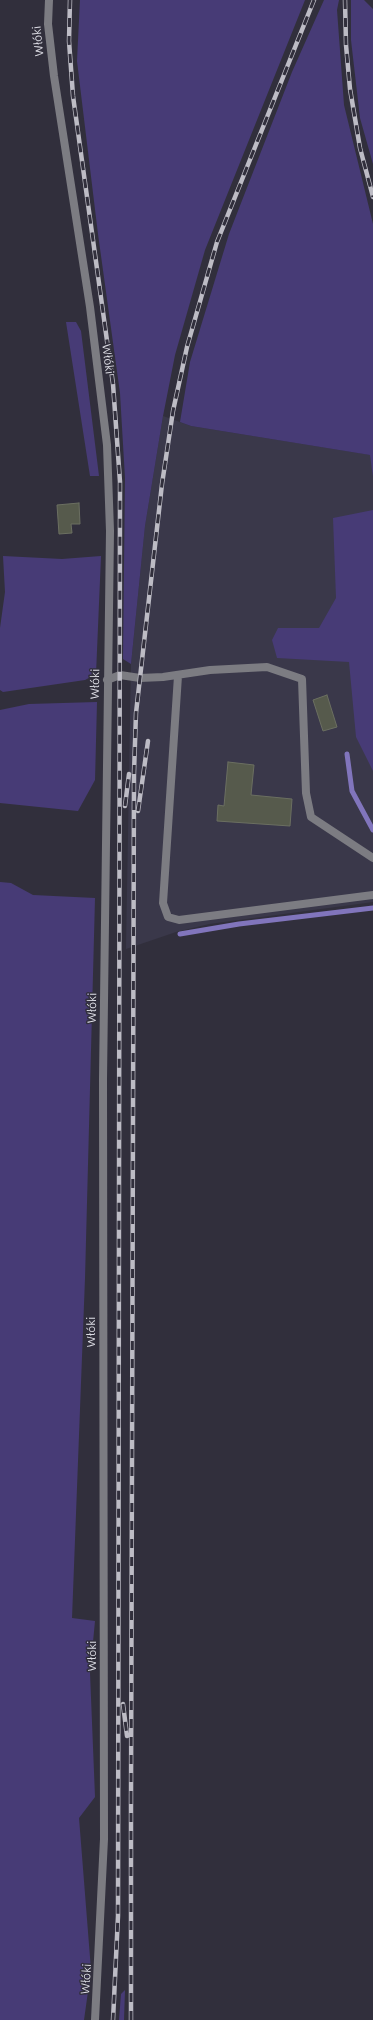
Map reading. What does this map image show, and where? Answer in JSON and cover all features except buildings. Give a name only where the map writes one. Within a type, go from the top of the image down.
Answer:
[{"type":"street","name":"Włóki","points":[[49,0],[48,24],[54,76],[90,307],[107,445],[110,569],[107,680],[103,1079],[104,1839],[95,2020]]},
{"type":"street","points":[[107,680],[120,675],[140,678],[178,676],[210,670],[267,667],[302,679],[306,793],[311,817],[373,858]]},
{"type":"street","points":[[178,676],[164,903],[168,917],[179,920],[373,895]]},
{"type":"shaded area","points":[[80,0],[305,0],[205,250],[175,355],[163,416],[145,526],[131,664],[123,659],[125,478],[120,393],[98,234],[77,61]]},
{"type":"shaded area","points":[[324,0],[339,0],[337,10],[344,105],[373,224],[373,477],[370,455],[191,426],[180,422],[190,362],[229,234],[292,72]]},
{"type":"shaded area","points":[[351,0],[364,0],[373,9],[373,164],[360,118],[351,40]]},
{"type":"shaded area","points":[[66,322],[76,322],[81,331],[99,476],[90,476]]},
{"type":"shaded area","points":[[163,416],[191,426],[371,455],[373,477],[373,902],[209,924],[176,932],[126,949],[131,664],[145,526]]},
{"type":"shaded area","points":[[373,510],[373,771],[356,737],[349,662],[277,658],[272,640],[278,628],[319,628],[336,598],[333,518]]},
{"type":"shaded area","points":[[3,556],[62,559],[101,556],[96,674],[85,680],[3,692],[0,690],[0,628],[5,592]]},
{"type":"shaded area","points":[[97,702],[95,780],[78,811],[0,803],[0,710],[29,704]]},
{"type":"shaded area","points":[[0,882],[11,883],[33,895],[95,898],[85,1278],[72,1618],[95,1621],[90,1673],[95,1797],[79,1818],[91,1970],[84,2020],[0,2020]]},
{"type":"shaded area","points":[[125,1990],[124,2020],[119,2020],[121,1994]]},
{"type":"waterway","points":[[347,754],[352,791],[373,830]]},
{"type":"waterway","points":[[180,934],[239,924],[373,908]]},
{"type":"railway","points":[[70,0],[69,41],[73,96],[113,384],[120,482],[118,1916],[113,2020]]},
{"type":"railway","points":[[131,1800],[134,773],[136,713],[162,484],[173,411],[187,347],[217,242],[314,0]]},
{"type":"railway","points":[[345,0],[346,45],[350,89],[360,148],[373,197]]},
{"type":"railway","points":[[138,811],[148,741]]},
{"type":"railway","points":[[125,806],[129,774]]},
{"type":"railway","points":[[123,1704],[127,1736]]},
{"type":"railway","points":[[131,1794],[131,2020]]}]
